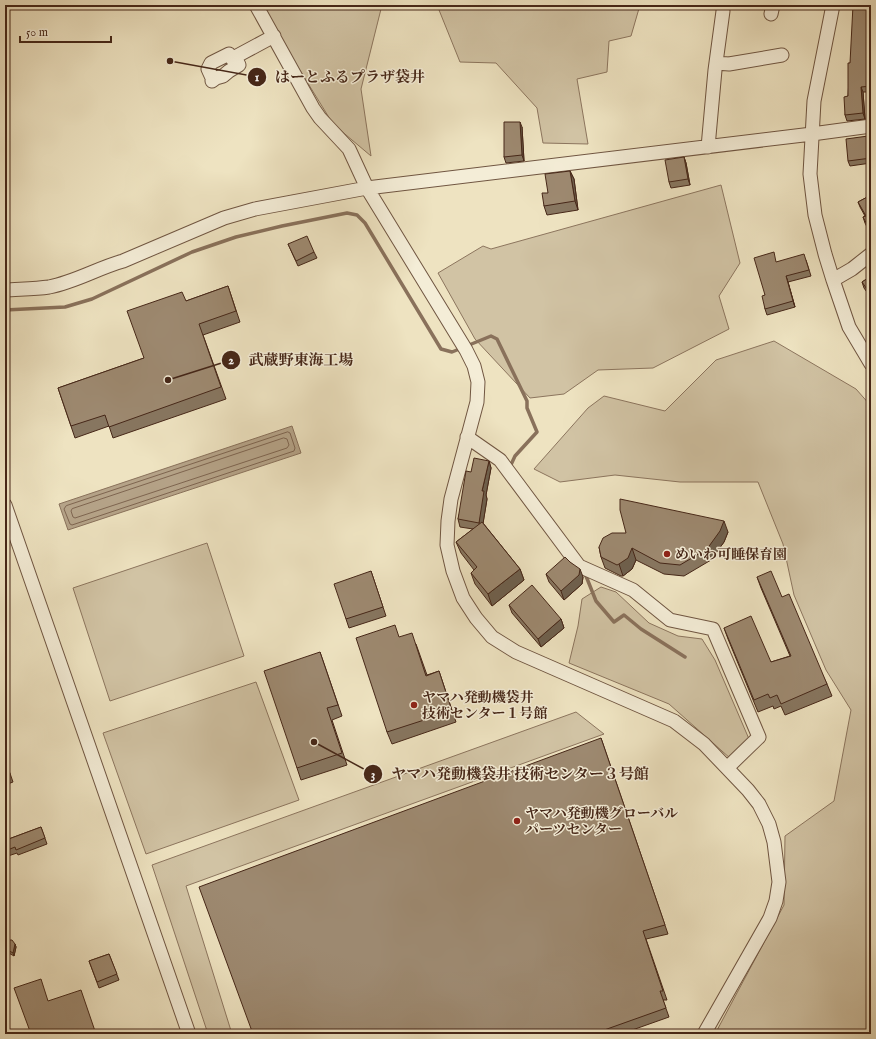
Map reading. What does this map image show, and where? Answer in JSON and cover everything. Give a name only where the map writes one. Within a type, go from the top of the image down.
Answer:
[{"type":"street","points":[[256,5],[313,108],[320,118],[349,149],[367,188],[466,350],[474,366],[478,382],[477,402],[451,499],[448,521],[447,545],[453,571],[463,598],[476,618],[492,637],[516,652],[674,721],[704,744],[728,768],[759,804],[769,824],[774,842],[779,882],[776,901],[770,918],[704,1034]]},
{"type":"street","points":[[833,5],[814,101],[810,174],[814,208],[833,280],[849,326],[871,364]]},
{"type":"street","points":[[708,147],[716,63],[723,11]]},
{"type":"street","points":[[212,80],[208,69],[211,64],[229,54],[232,59],[274,36]]},
{"type":"street","points":[[716,63],[729,64],[782,54]]},
{"type":"street","points":[[5,290],[49,286],[74,279],[107,265],[123,261],[224,218],[255,209],[367,188],[871,126]]},
{"type":"street","points":[[833,280],[852,269],[871,254]]},
{"type":"street","points":[[467,437],[500,460],[579,566],[633,590],[670,620],[713,629],[759,737],[728,768]]},
{"type":"street","points":[[5,505],[189,1034]]},
{"type":"shaded area","points":[[263,5],[382,5],[361,89],[371,156],[333,124],[285,46]]},
{"type":"shaded area","points":[[437,5],[640,5],[631,36],[609,41],[607,72],[577,79],[588,144],[543,143],[537,108],[496,63],[460,62]]},
{"type":"shaded area","points":[[721,185],[740,263],[719,296],[729,329],[653,368],[598,370],[564,394],[530,398],[475,339],[438,273],[483,246],[491,249]]},
{"type":"shaded area","points":[[774,341],[856,389],[871,406],[871,1034],[715,1034],[784,905],[785,836],[834,801],[851,710],[826,670],[794,595],[783,544],[758,482],[680,482],[615,475],[560,482],[534,469],[588,408],[604,396],[665,411],[716,360]]},
{"type":"shaded area","points":[[207,543],[244,656],[110,701],[73,588]]},
{"type":"shaded area","points":[[601,587],[616,592],[649,623],[678,636],[702,639],[715,660],[749,739],[731,759],[669,704],[569,663],[578,626],[582,599]]},
{"type":"shaded area","points":[[256,682],[299,800],[146,854],[103,733]]},
{"type":"shaded area","points":[[576,712],[604,734],[186,886],[232,1034],[208,1034],[152,865]]},
{"type":"water","points":[[292,426],[301,453],[68,530],[59,504]]},
{"type":"building","points":[[853,5],[871,5],[871,86],[861,87],[863,113],[845,115],[844,97],[848,96],[848,63],[850,63]]},
{"type":"building","points":[[504,122],[520,122],[522,155],[504,157]]},
{"type":"building","points":[[868,136],[868,139],[871,138],[871,158],[848,161],[846,139]]},
{"type":"building","points":[[684,157],[688,179],[669,182],[665,160]]},
{"type":"building","points":[[570,171],[575,201],[544,206],[542,193],[548,193],[545,174]]},
{"type":"building","points":[[871,195],[870,230],[863,217],[866,216],[858,202]]},
{"type":"building","points":[[307,236],[314,252],[296,261],[288,244]]},
{"type":"building","points":[[774,252],[776,262],[804,254],[809,270],[786,276],[793,301],[765,309],[762,296],[765,295],[754,258]]},
{"type":"building","points":[[871,276],[871,295],[862,282]]},
{"type":"building","points":[[228,286],[236,311],[199,324],[221,387],[109,427],[105,415],[71,426],[58,388],[144,358],[127,311],[182,292],[186,301]]},
{"type":"building","points":[[474,458],[489,461],[482,491],[484,491],[479,523],[458,519],[466,471],[471,472]]},
{"type":"building","points":[[620,499],[724,521],[720,531],[707,549],[680,565],[660,563],[632,548],[628,558],[617,565],[601,557],[599,547],[603,538],[612,533],[626,533],[620,510]]},
{"type":"building","points":[[482,522],[520,569],[488,594],[471,573],[477,567],[456,542]]},
{"type":"building","points":[[565,557],[580,569],[579,575],[561,591],[546,574]]},
{"type":"building","points":[[371,571],[383,607],[346,619],[334,584]]},
{"type":"building","points":[[771,571],[782,597],[789,594],[827,684],[781,704],[777,695],[770,698],[768,694],[754,700],[724,628],[751,616],[771,662],[791,656],[757,577]]},
{"type":"building","points":[[532,585],[561,619],[538,639],[509,605]]},
{"type":"building","name":"ヤマハ発動機袋井 技術センター１号館","points":[[395,625],[399,637],[412,633],[426,676],[439,671],[452,711],[387,732],[356,638]]},
{"type":"building","points":[[320,652],[338,705],[327,708],[342,753],[297,768],[264,671]]},
{"type":"building","name":"ヤマハ発動機グローバル パーツセンター","points":[[601,738],[665,925],[643,931],[663,991],[660,991],[666,1008],[593,1034],[253,1034],[199,887]]},
{"type":"building","points":[[5,759],[10,774],[5,776]]},
{"type":"building","points":[[41,827],[45,838],[16,850],[15,847],[5,851],[5,838],[6,840]]},
{"type":"building","points":[[7,940],[12,940],[15,944],[13,953],[5,947],[5,942]]},
{"type":"building","points":[[109,954],[117,974],[97,982],[89,961]]},
{"type":"building","points":[[41,979],[48,1001],[81,990],[96,1034],[31,1034],[14,988]]},
{"type":"waterway","points":[[5,310],[65,307],[92,299],[192,252],[236,237],[347,213],[357,215],[365,223],[441,349],[452,352],[491,336],[497,339],[527,401],[527,408],[537,432],[515,456],[509,469]]},
{"type":"waterway","points":[[583,573],[586,576],[596,601],[614,622],[624,615],[641,629],[685,657]]},
{"type":"place","name":"はーとふるプラザ袋井","points":[[170,61]]},
{"type":"place","name":"武蔵野東海工場","points":[[168,380]]},
{"type":"place","name":"めいわ可睡保育園","points":[[667,554]]},
{"type":"place","name":"ヤマハ発動機袋井 技術センター１号館","points":[[414,705]]},
{"type":"place","name":"ヤマハ発動機袋井 技術センター３号館","points":[[314,742]]},
{"type":"place","name":"ヤマハ発動機グローバル パーツセンター","points":[[517,821]]}]
